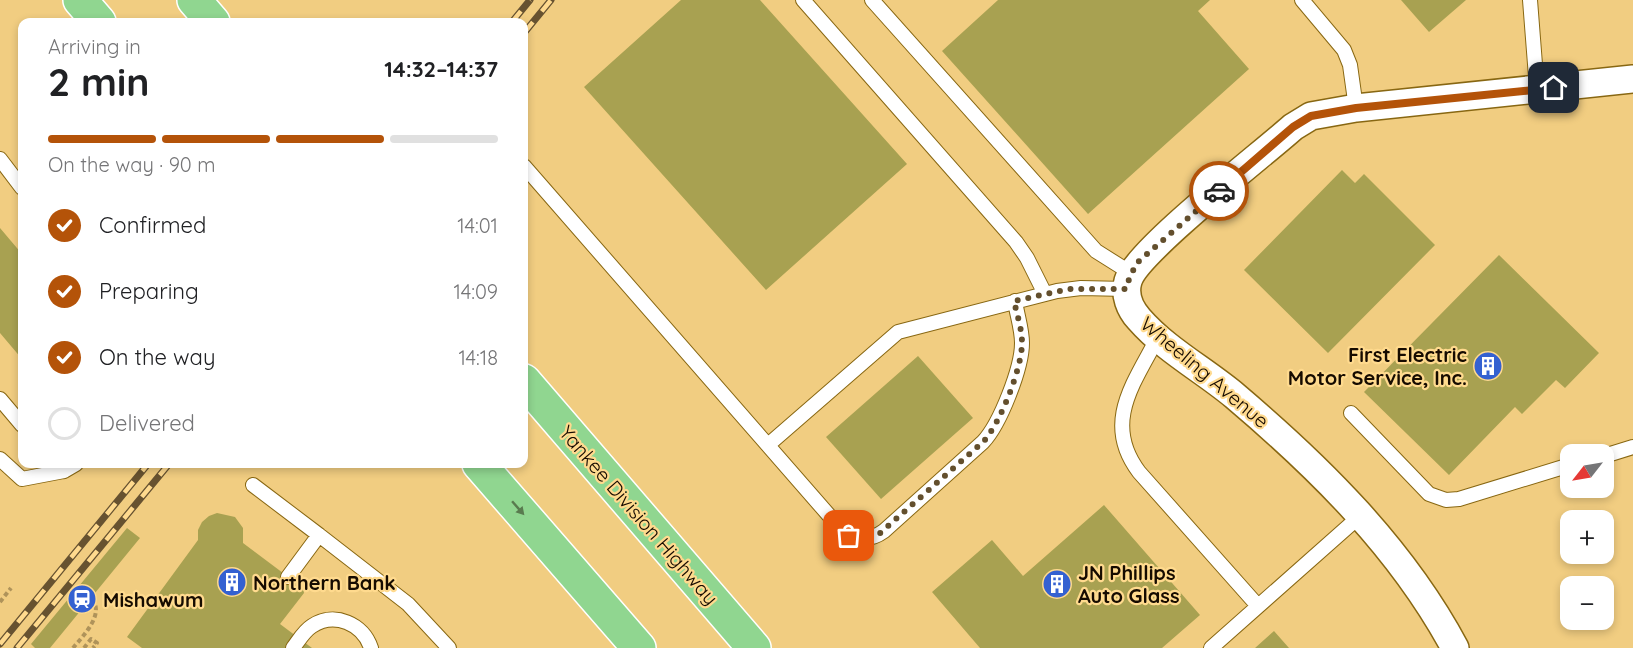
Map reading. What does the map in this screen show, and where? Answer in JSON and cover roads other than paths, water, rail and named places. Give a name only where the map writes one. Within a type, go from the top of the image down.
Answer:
[{"type":"highway","points":[[80,0],[96,18]]},
{"type":"highway","points":[[194,0],[210,18]]},
{"type":"highway","name":"Yankee Division Highway","points":[[528,386],[754,648]]},
{"type":"highway","points":[[482,468],[639,648]]},
{"type":"street","points":[[1129,281],[1138,262],[1293,127],[1311,116],[1356,108],[1633,79]]},
{"type":"street","name":"Wheeling Avenue","points":[[1129,281],[1134,313],[1158,337],[1273,428],[1312,465],[1360,516],[1417,586],[1455,648]]},
{"type":"lane","points":[[802,0],[1016,242],[1027,258],[1045,294]]},
{"type":"lane","points":[[872,0],[1099,254],[1129,281]]},
{"type":"lane","points":[[1302,0],[1338,41],[1347,55],[1356,108]]},
{"type":"lane","points":[[1530,0],[1537,90]]},
{"type":"lane","points":[[0,159],[18,183]]},
{"type":"lane","points":[[528,171],[844,532],[861,539],[879,534],[983,442],[994,428],[1002,412],[1021,352],[1022,337],[1014,301]]},
{"type":"lane","points":[[768,445],[898,332],[1045,294],[1129,281]]},
{"type":"lane","points":[[1158,337],[1125,404],[1121,428],[1126,452],[1139,472],[1258,606]]},
{"type":"lane","points":[[0,399],[18,420]]},
{"type":"lane","points":[[1351,413],[1424,489],[1440,499],[1459,498],[1560,468]]},
{"type":"lane","points":[[1614,453],[1633,447]]},
{"type":"lane","points":[[0,459],[22,479],[58,468]]},
{"type":"lane","points":[[253,485],[408,604],[449,648]]},
{"type":"lane","points":[[1211,648],[1360,516]]},
{"type":"lane","points":[[288,577],[319,535]]},
{"type":"lane","points":[[293,648],[310,627],[333,619],[348,622],[358,628],[366,637],[371,648]]},
{"type":"railway","points":[[515,18],[530,0]]},
{"type":"railway","points":[[528,28],[551,0]]},
{"type":"railway","points":[[0,644],[145,468]]},
{"type":"railway","points":[[17,648],[166,468]]},
{"type":"place","name":"First Electric Motor Service, Inc.","points":[[1488,366]]},
{"type":"place","name":"Northern Bank","points":[[232,582]]},
{"type":"place","name":"JN Phillips Auto Glass","points":[[1057,584]]},
{"type":"place","name":"Mishawum","points":[[82,599]]}]
